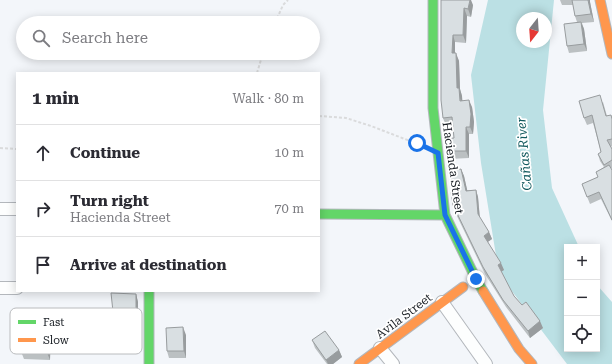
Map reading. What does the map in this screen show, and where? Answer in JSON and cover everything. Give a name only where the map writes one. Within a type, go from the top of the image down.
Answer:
[{"type":"street","name":"Hacienda Street","points":[[433,0],[433,108],[445,215],[476,279],[519,349],[532,364]]},
{"type":"street","points":[[600,0],[612,54]]},
{"type":"street","points":[[0,209],[16,209]]},
{"type":"street","points":[[320,214],[445,215]]},
{"type":"street","name":"Avila Street","points":[[359,364],[463,287]]},
{"type":"street","points":[[0,288],[16,288]]},
{"type":"street","points":[[149,292],[149,364]]},
{"type":"street","points":[[442,302],[486,364]]},
{"type":"street","points":[[380,348],[392,364]]},
{"type":"path","points":[[279,16],[283,5],[288,0]]},
{"type":"path","points":[[257,72],[261,60]]},
{"type":"path","points":[[320,116],[346,118],[417,143],[438,153]]},
{"type":"path","points":[[0,148],[16,149]]},
{"type":"water","name":"Cañas River","points":[[488,0],[554,0],[552,20],[552,12],[516,12],[516,48],[549,48],[543,110],[552,188],[578,244],[564,244],[564,352],[600,352],[600,288],[612,302],[612,364],[567,364],[499,274],[481,163],[471,75]]},
{"type":"building","points":[[441,0],[470,0],[468,9],[464,8],[463,35],[453,35],[452,53],[456,53],[457,88],[459,88],[460,101],[469,100],[471,114],[470,127],[466,127],[466,151],[447,151],[445,139],[454,138],[452,117],[443,118],[441,100]]},
{"type":"building","points":[[572,0],[588,0],[591,14],[575,16]]},
{"type":"building","points":[[581,22],[584,44],[567,46],[564,24]]},
{"type":"building","points":[[600,95],[606,116],[611,115],[612,119],[612,139],[607,140],[612,149],[612,160],[604,165],[598,154],[601,152],[592,115],[584,118],[579,101]]},
{"type":"building","points":[[609,165],[612,170],[612,220],[599,192],[587,197],[582,184],[598,177],[596,172]]},
{"type":"building","points":[[461,169],[466,191],[476,190],[478,214],[489,232],[484,236],[501,263],[498,265],[514,296],[522,305],[526,302],[540,321],[528,331],[503,300],[483,267],[453,205],[451,192],[454,192],[450,171]]},
{"type":"building","points":[[111,293],[136,294],[136,308],[113,308]]},
{"type":"building","points":[[183,327],[184,351],[167,351],[166,328]]},
{"type":"building","points":[[325,331],[339,350],[326,360],[312,340]]},
{"type":"traffic: fast","points":[[433,0],[433,108],[445,215],[483,291]]},
{"type":"traffic: fast","points":[[320,214],[445,215]]},
{"type":"traffic: fast","points":[[149,292],[149,364]]},
{"type":"traffic: slow","points":[[600,0],[612,54]]},
{"type":"traffic: slow","points":[[359,364],[463,287]]},
{"type":"traffic: slow","points":[[483,291],[519,349],[532,364]]},
{"type":"route","points":[[417,143],[438,153],[445,215],[476,279]]}]
